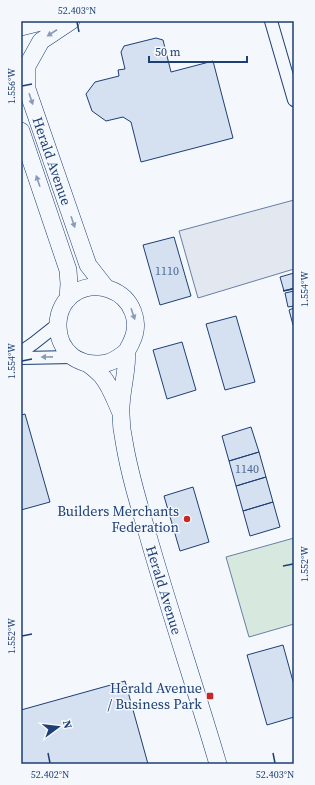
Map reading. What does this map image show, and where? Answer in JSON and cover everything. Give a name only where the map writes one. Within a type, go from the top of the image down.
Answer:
[{"type":"main road","points":[[21,27],[45,21]]},
{"type":"main road","name":"Herald Avenue","points":[[71,21],[41,41],[28,66],[27,89],[88,265],[106,288]]},
{"type":"main road","name":"Herald Avenue","points":[[21,131],[68,270],[68,299]]},
{"type":"main road","name":"Herald Avenue","points":[[121,413],[111,388],[103,377],[95,369],[79,360],[66,350],[58,333],[60,310],[74,293],[86,288],[98,286],[118,293],[128,302],[133,313],[136,324],[135,335],[127,351],[121,413],[124,441],[134,486],[159,575],[218,764]]},
{"type":"main road","points":[[79,360],[97,365],[108,363],[127,351]]},
{"type":"street","points":[[271,21],[288,59],[294,100]]},
{"type":"street","points":[[21,352],[58,324]]},
{"type":"street","points":[[21,358],[79,360]]},
{"type":"shaded area","points":[[294,200],[294,269],[198,298],[179,231]]},
{"type":"shaded area","points":[[294,538],[294,624],[249,637],[226,557]]},
{"type":"building","points":[[156,38],[163,40],[171,72],[213,61],[233,138],[141,162],[131,122],[123,117],[106,121],[92,111],[86,94],[95,82],[119,76],[118,70],[125,69],[121,52],[124,46]]},
{"type":"building","points":[[174,237],[191,296],[160,305],[143,245]]},
{"type":"building","points":[[294,273],[294,288],[284,291],[280,277]]},
{"type":"building","points":[[294,291],[294,306],[288,307],[285,293]]},
{"type":"building","points":[[294,308],[294,325],[293,325],[289,310]]},
{"type":"building","points":[[236,316],[255,382],[225,390],[206,324]]},
{"type":"building","points":[[182,342],[196,390],[167,399],[153,350]]},
{"type":"building","points":[[25,414],[50,502],[21,510],[21,415]]},
{"type":"building","points":[[251,427],[259,452],[229,461],[222,436]]},
{"type":"building","points":[[259,452],[266,477],[236,486],[229,461]]},
{"type":"building","points":[[266,477],[273,502],[243,511],[236,486]]},
{"type":"building","name":"Builders Merchants Federation","points":[[193,487],[209,542],[180,551],[164,496]]},
{"type":"building","points":[[273,502],[280,527],[250,536],[243,511]]},
{"type":"building","points":[[283,645],[294,685],[294,717],[267,725],[247,655]]},
{"type":"building","points":[[125,681],[148,764],[21,764],[21,710]]},
{"type":"place","name":"Builders Merchants Federation","points":[[187,519]]},
{"type":"place","name":"Herald Avenue / Business Park","points":[[210,696]]}]
